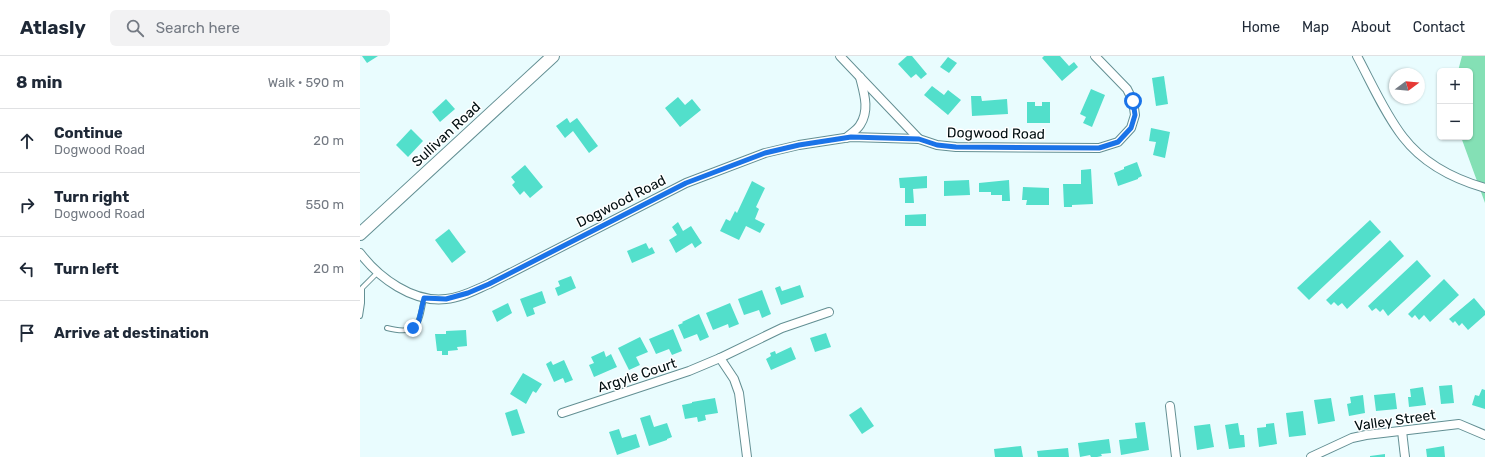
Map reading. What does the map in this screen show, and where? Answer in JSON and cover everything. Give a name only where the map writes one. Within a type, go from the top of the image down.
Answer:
[{"type":"main road","name":"Sullivan Road","points":[[360,234],[553,56]]},
{"type":"street","points":[[840,56],[919,139]]},
{"type":"street","name":"Dogwood Road","points":[[360,253],[378,272],[403,290],[424,298],[446,299],[468,293],[489,284],[686,183],[732,164],[765,153],[799,145],[846,138],[919,139],[937,145],[956,147],[1099,148],[1118,142],[1131,128],[1135,115],[1133,101],[1127,89],[1095,56]]},
{"type":"street","points":[[1357,56],[1399,131],[1418,153],[1435,167],[1453,177],[1485,188]]},
{"type":"street","points":[[846,138],[860,125],[864,114],[866,99],[860,77]]},
{"type":"street","name":"Argyle Court","points":[[562,413],[689,372],[782,328],[830,312]]},
{"type":"street","points":[[720,358],[734,379],[740,394],[747,457]]},
{"type":"street","points":[[1170,406],[1176,457]]},
{"type":"street","name":"Valley Street","points":[[1311,457],[1352,438],[1366,435],[1459,424],[1485,435]]},
{"type":"street","points":[[1402,431],[1405,457]]},
{"type":"lane","points":[[360,316],[362,303],[361,290],[378,272]]},
{"type":"lane","points":[[387,328],[402,332],[408,331],[418,324],[424,298]]},
{"type":"green space","points":[[1462,56],[1485,56],[1485,203],[1462,140],[1473,140],[1473,68],[1459,68]]},
{"type":"building","points":[[362,56],[378,56],[367,63]]},
{"type":"building","points":[[907,56],[912,56],[927,74],[921,79],[916,74],[911,78],[898,64]]},
{"type":"building","points":[[1044,56],[1060,56],[1069,66],[1074,62],[1078,67],[1062,81],[1042,58]]},
{"type":"building","points":[[948,57],[957,63],[949,73],[940,67]]},
{"type":"building","points":[[1164,76],[1168,104],[1156,106],[1152,78]]},
{"type":"building","points":[[932,86],[944,95],[948,90],[961,100],[948,115],[924,95]]},
{"type":"building","points":[[1091,89],[1105,95],[1092,127],[1083,123],[1086,117],[1080,114]]},
{"type":"building","points":[[971,96],[981,96],[982,101],[1007,99],[1008,114],[972,116]]},
{"type":"building","points":[[678,97],[685,105],[692,99],[701,110],[680,127],[665,108]]},
{"type":"building","points":[[446,99],[455,109],[440,122],[432,112]]},
{"type":"building","points":[[1027,102],[1035,102],[1035,106],[1042,106],[1042,102],[1050,102],[1050,123],[1027,123]]},
{"type":"building","points":[[567,118],[570,123],[577,118],[598,146],[589,153],[573,131],[565,138],[556,126]]},
{"type":"building","points":[[1151,128],[1170,132],[1165,158],[1153,155],[1156,142],[1149,141]]},
{"type":"building","points":[[411,129],[423,141],[408,157],[396,145]]},
{"type":"building","points":[[1137,162],[1142,176],[1138,179],[1118,186],[1114,173]]},
{"type":"building","points":[[525,165],[543,187],[530,198],[524,191],[520,195],[512,185],[515,182],[511,177]]},
{"type":"building","points":[[1091,169],[1093,204],[1064,207],[1063,184],[1081,184],[1081,170]]},
{"type":"building","points":[[927,176],[927,188],[913,189],[914,203],[905,203],[905,188],[900,188],[899,178]]},
{"type":"building","points":[[969,180],[970,195],[944,196],[944,181]]},
{"type":"building","points":[[1009,180],[1010,201],[1002,201],[1002,195],[991,195],[991,192],[979,192],[979,183]]},
{"type":"building","points":[[752,181],[765,188],[756,207],[759,209],[755,219],[765,224],[760,233],[746,226],[739,240],[720,231],[726,219],[730,221],[735,211],[737,213]]},
{"type":"building","points":[[1023,187],[1049,188],[1049,205],[1026,205],[1027,200],[1022,200]]},
{"type":"building","points":[[926,214],[926,226],[905,226],[905,215]]},
{"type":"building","points":[[1370,220],[1381,232],[1309,300],[1297,288]]},
{"type":"building","points":[[678,222],[683,231],[691,226],[702,243],[695,248],[692,243],[676,253],[669,240],[677,235],[672,227]]},
{"type":"building","points":[[449,229],[466,252],[452,263],[435,240]]},
{"type":"building","points":[[1390,240],[1404,256],[1347,309],[1342,303],[1338,306],[1334,302],[1331,305],[1326,300]]},
{"type":"building","points":[[646,243],[649,249],[652,247],[655,253],[632,263],[627,251]]},
{"type":"building","points":[[1417,260],[1431,276],[1388,316],[1383,309],[1380,312],[1376,308],[1372,311],[1368,306]]},
{"type":"building","points":[[571,276],[576,288],[558,296],[555,288],[560,286],[558,281]]},
{"type":"building","points":[[1444,279],[1459,295],[1430,322],[1424,315],[1419,320],[1415,315],[1412,318],[1408,314]]},
{"type":"building","points":[[800,285],[804,297],[781,305],[775,288],[780,286],[782,291]]},
{"type":"building","points":[[762,290],[771,314],[762,318],[759,310],[744,315],[738,299]]},
{"type":"building","points":[[542,291],[546,303],[533,308],[535,314],[527,317],[520,299]]},
{"type":"building","points":[[1474,298],[1485,311],[1485,315],[1468,330],[1462,323],[1459,326],[1455,321],[1453,323],[1449,319]]},
{"type":"building","points":[[508,303],[512,313],[497,322],[492,311]]},
{"type":"building","points":[[730,303],[739,324],[729,328],[728,324],[713,330],[706,313]]},
{"type":"building","points":[[699,314],[709,337],[700,341],[697,334],[684,339],[678,325]]},
{"type":"building","points":[[673,329],[682,351],[672,355],[669,349],[656,354],[649,339]]},
{"type":"building","points":[[466,330],[467,346],[457,347],[458,350],[448,351],[448,355],[442,355],[442,351],[437,351],[435,334],[446,334],[446,331]]},
{"type":"building","points":[[826,333],[831,347],[815,352],[810,338]]},
{"type":"building","points":[[640,337],[648,352],[636,357],[640,365],[629,370],[618,348]]},
{"type":"building","points":[[791,347],[796,359],[771,370],[766,359],[771,356],[770,353],[775,351],[776,354]]},
{"type":"building","points":[[604,351],[606,357],[611,354],[617,367],[594,377],[589,365],[594,363],[591,357]]},
{"type":"building","points":[[564,360],[573,380],[565,383],[563,378],[554,382],[546,364],[551,361],[553,365]]},
{"type":"building","points":[[523,373],[542,384],[536,393],[533,391],[526,404],[510,394]]},
{"type":"building","points":[[1452,385],[1454,403],[1441,404],[1439,386]]},
{"type":"building","points":[[1423,387],[1426,405],[1409,407],[1408,397],[1411,397],[1410,389]]},
{"type":"building","points":[[1482,389],[1485,390],[1485,409],[1472,405],[1475,395],[1479,396]]},
{"type":"building","points":[[1395,393],[1397,409],[1376,411],[1374,395]]},
{"type":"building","points":[[1363,395],[1365,413],[1349,416],[1347,404],[1351,403],[1350,397]]},
{"type":"building","points":[[715,398],[718,413],[705,415],[706,420],[698,422],[697,417],[685,419],[682,405]]},
{"type":"building","points":[[1331,398],[1335,421],[1318,424],[1314,400]]},
{"type":"building","points":[[861,407],[874,426],[862,434],[849,415]]},
{"type":"building","points":[[517,409],[525,433],[512,436],[505,413]]},
{"type":"building","points":[[1303,411],[1306,435],[1289,437],[1286,413]]},
{"type":"building","points":[[650,415],[654,427],[667,423],[672,437],[649,446],[640,418]]},
{"type":"building","points":[[1145,422],[1149,450],[1121,455],[1119,440],[1137,438],[1135,423]]},
{"type":"building","points":[[1238,423],[1240,435],[1244,435],[1245,447],[1229,449],[1225,425]]},
{"type":"building","points":[[1274,423],[1277,444],[1259,447],[1257,428],[1266,427],[1266,424]]},
{"type":"building","points":[[1210,424],[1214,447],[1197,450],[1194,426]]},
{"type":"building","points":[[619,429],[622,438],[636,434],[640,447],[617,455],[609,432]]},
{"type":"building","points":[[1109,439],[1111,453],[1101,454],[1102,456],[1097,457],[1091,457],[1090,455],[1080,457],[1078,443]]},
{"type":"building","points":[[1021,446],[1023,457],[995,457],[994,449]]},
{"type":"building","points":[[1444,446],[1445,457],[1427,457],[1426,449]]},
{"type":"building","points":[[1068,448],[1069,457],[1038,457],[1037,451]]},
{"type":"building","points":[[1385,454],[1385,457],[1370,457],[1370,456]]},
{"type":"route","points":[[413,328],[418,324],[424,298],[446,299],[468,293],[489,284],[686,183],[732,164],[765,153],[799,145],[851,137],[919,139],[937,145],[956,147],[1099,148],[1118,142],[1131,128],[1135,115],[1133,101]]}]
